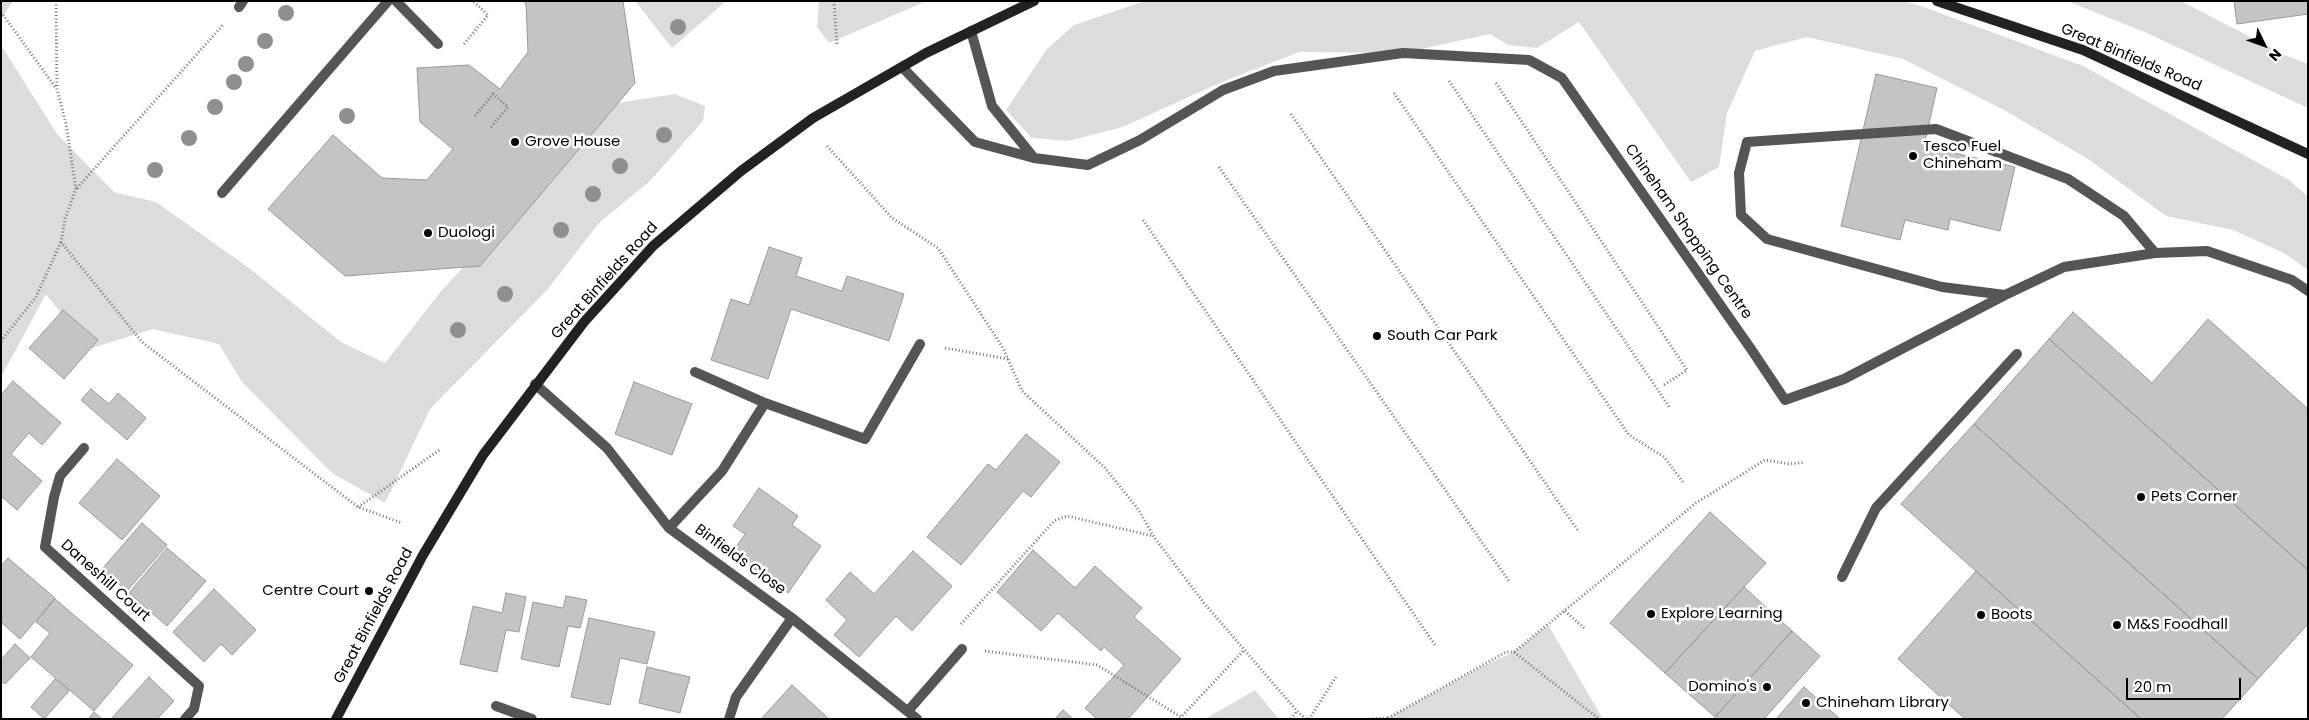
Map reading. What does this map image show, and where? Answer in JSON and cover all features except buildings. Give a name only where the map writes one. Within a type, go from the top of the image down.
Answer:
[{"type":"street","points":[[222,193],[388,1]]},
{"type":"street","points":[[396,1],[438,44]]},
{"type":"street","name":"Great Binfields Road","points":[[336,719],[423,555],[483,454],[584,322],[653,246],[742,171],[813,118],[902,67],[1034,1]]},
{"type":"street","name":"Great Binfields Road","points":[[1937,1],[2083,50],[2308,154]]},
{"type":"street","points":[[971,32],[992,106],[1034,158]]},
{"type":"street","name":"Chineham Shopping Centre","points":[[902,67],[975,142],[1034,158],[1088,166],[1140,140],[1222,90],[1274,71],[1403,53],[1529,60],[1562,78],[1751,349],[1784,400],[1844,379],[2005,295],[2064,267],[2155,253],[2207,251],[2292,280],[2308,291]]},
{"type":"street","points":[[2005,295],[1942,288],[1767,239],[1741,215],[1739,173],[1747,142],[1936,129],[2068,179],[2124,216],[2155,253]]},
{"type":"street","points":[[695,372],[764,402],[865,439],[920,344]]},
{"type":"street","points":[[1842,577],[1876,508],[2017,354]]},
{"type":"street","name":"Binfields Close","points":[[535,384],[607,448],[669,528],[792,618],[917,719]]},
{"type":"street","name":"Binfields Close","points":[[669,528],[722,471],[764,402]]},
{"type":"street","name":"Daneshill Court","points":[[84,448],[60,476],[54,496],[45,547],[199,686],[194,710],[185,719]]},
{"type":"street","points":[[729,719],[736,697],[792,618]]},
{"type":"street","points":[[908,711],[962,649]]},
{"type":"street","points":[[496,706],[532,719]]},
{"type":"path","points":[[56,1],[57,89],[66,124],[76,189]]},
{"type":"path","points":[[438,44],[454,56],[488,15],[473,1]]},
{"type":"path","points":[[834,1],[837,46]]},
{"type":"path","points":[[1,341],[36,297],[61,242],[65,219],[76,189],[241,4]]},
{"type":"path","points":[[1,12],[57,89]]},
{"type":"path","points":[[1479,57],[1687,370],[1664,385]]},
{"type":"path","points":[[1445,74],[1670,408]]},
{"type":"path","points":[[1394,93],[1629,435],[1664,457],[1684,482]]},
{"type":"path","points":[[475,116],[493,94],[508,107],[490,128]]},
{"type":"path","points":[[1291,114],[1579,532]]},
{"type":"path","points":[[827,146],[892,218],[938,248],[1008,359],[1022,391],[1105,468],[1138,509],[1154,536],[1204,603],[1297,711],[1307,719],[1336,677]]},
{"type":"path","points":[[1219,167],[1509,581]]},
{"type":"path","points":[[1143,220],[1435,645]]},
{"type":"path","points":[[61,242],[142,342],[358,507],[402,523]]},
{"type":"path","points":[[920,344],[1008,359]]},
{"type":"path","points":[[358,507],[442,449]]},
{"type":"path","points":[[1514,652],[1696,503],[1765,460],[1792,464],[1805,462]]},
{"type":"path","points":[[955,630],[1054,520],[1066,516],[1154,536]]},
{"type":"path","points":[[1565,611],[1585,630]]},
{"type":"path","points":[[962,649],[1097,665],[1181,717],[1244,650]]},
{"type":"path","points":[[1369,719],[1389,718],[1506,652],[1514,652],[1599,719]]},
{"type":"path","points":[[1291,719],[1297,711]]},
{"type":"shaded area","points":[[1,1],[13,1],[1,19]]},
{"type":"shaded area","points":[[635,1],[726,1],[672,48]]},
{"type":"shaded area","points":[[819,1],[927,1],[829,43],[817,27]]},
{"type":"shaded area","points":[[1145,1],[1902,1],[1921,6],[2083,66],[2289,180],[2308,197],[2308,270],[2284,253],[2233,230],[2166,216],[2088,159],[2002,109],[1903,59],[1807,37],[1755,51],[1727,113],[1719,167],[1691,182],[1579,22],[1537,48],[1508,45],[1490,34],[1403,53],[1299,52],[1217,84],[1123,127],[1068,141],[1032,138],[1006,110],[1047,49],[1074,25]]},
{"type":"shaded area","points":[[2067,1],[2181,1],[2287,56],[2308,64],[2308,108],[2147,33]]},
{"type":"shaded area","points":[[1,45],[57,134],[114,192],[156,202],[249,268],[341,342],[385,363],[442,290],[618,103],[675,94],[705,106],[703,121],[650,181],[599,223],[547,290],[430,409],[385,503],[332,473],[242,382],[219,344],[153,329],[89,349],[46,294],[1,377]]},
{"type":"shaded area","points":[[1548,625],[1603,719],[1388,718],[1481,667],[1514,652]]},
{"type":"shaded area","points":[[1255,690],[1279,719],[1205,719],[1238,700]]},
{"type":"place","name":"Grove House","points":[[515,142]]},
{"type":"place","name":"Tesco Fuel Chineham","points":[[1913,156]]},
{"type":"place","name":"Duologi","points":[[428,233]]},
{"type":"place","name":"South Car Park","points":[[1377,336]]},
{"type":"place","name":"Pets Corner","points":[[2141,497]]},
{"type":"place","name":"Centre Court","points":[[369,591]]},
{"type":"place","name":"Explore Learning","points":[[1651,614]]},
{"type":"place","name":"Boots","points":[[1981,615]]},
{"type":"place","name":"M&S Foodhall","points":[[2117,625]]},
{"type":"place","name":"Domino's","points":[[1767,687]]},
{"type":"place","name":"Chineham Library","points":[[1806,703]]}]
